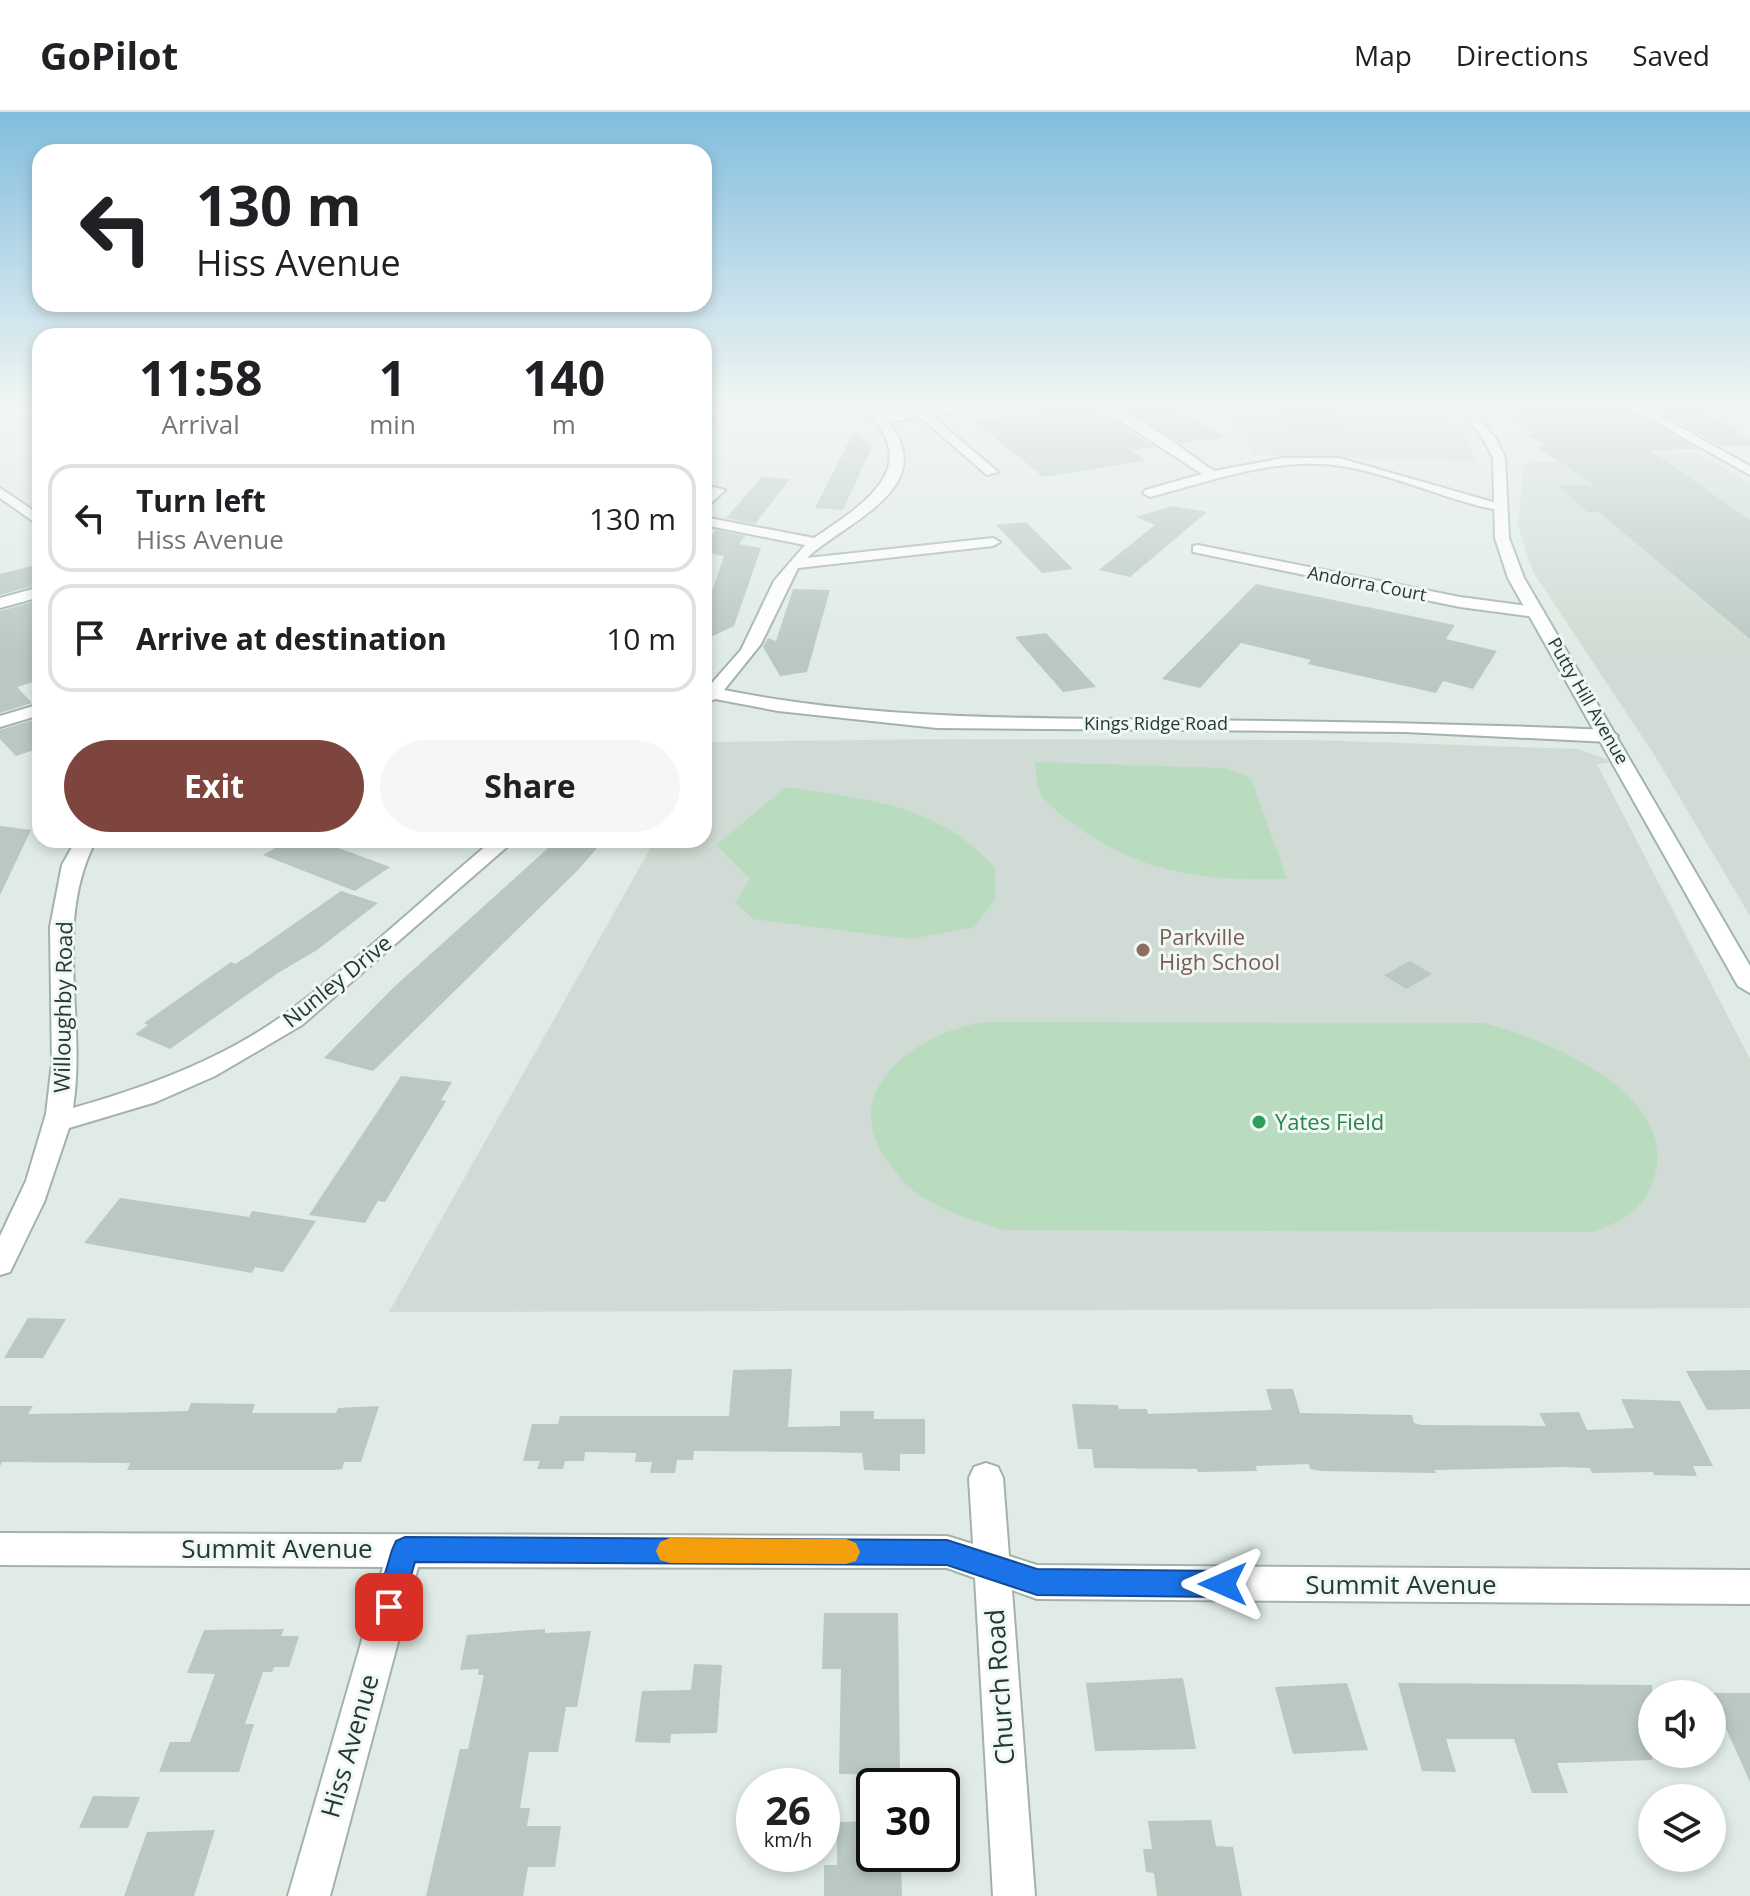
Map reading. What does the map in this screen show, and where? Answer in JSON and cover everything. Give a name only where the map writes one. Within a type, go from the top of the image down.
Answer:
[{"type":"street","points":[[712,688],[753,644],[772,594],[793,564],[813,542],[872,504],[884,489]]},
{"type":"street","points":[[1150,493],[1163,489]]},
{"type":"street","points":[[1426,489],[1500,506]]},
{"type":"street","name":"Putty Hill Avenue","points":[[1500,489],[1505,551],[1536,612],[1750,986]]},
{"type":"street","points":[[712,497],[718,490]]},
{"type":"street","points":[[0,492],[32,516]]},
{"type":"street","points":[[712,523],[813,542]]},
{"type":"street","points":[[793,564],[993,542]]},
{"type":"street","name":"Andorra Court","points":[[1198,549],[1460,602],[1536,612]]},
{"type":"street","points":[[0,603],[32,594]]},
{"type":"street","name":"Kings Ridge Road","points":[[712,695],[778,706],[937,723],[1405,727],[1609,736]]},
{"type":"street","points":[[0,722],[32,712]]},
{"type":"street","name":"Willoughby Road","points":[[0,1264],[34,1192],[58,1122],[63,1090],[61,981],[65,899],[73,864],[82,848]]},
{"type":"street","name":"Nunley Drive","points":[[58,1122],[147,1096],[206,1070],[293,1020],[496,848]]},
{"type":"street","name":"Church Road","points":[[986,1478],[1014,1896]]},
{"type":"street","name":"Summit Avenue","points":[[0,1549],[947,1552],[1037,1582],[1750,1587]]},
{"type":"street","name":"Hiss Avenue","points":[[309,1896],[405,1550]]},
{"type":"shaded area","points":[[1521,489],[1750,489],[1750,916],[1655,756],[1533,572],[1518,526]]},
{"type":"shaded area","name":"Parkville High School","points":[[1313,740],[1578,749],[1606,759],[1609,763],[1597,764],[1750,1059],[1750,1308],[389,1312],[650,848],[712,848],[712,742]]},
{"type":"green space","points":[[1035,762],[1226,768],[1251,778],[1287,879],[1200,876],[1173,871],[1122,853],[1071,822],[1046,801],[1038,786]]},
{"type":"green space","points":[[786,787],[899,808],[950,830],[973,846],[995,868],[995,899],[974,927],[911,939],[753,919],[735,902],[750,879],[716,845]]},
{"type":"green space","name":"Yates Field","points":[[985,1022],[1484,1023],[1540,1042],[1572,1057],[1628,1096],[1647,1120],[1657,1148],[1654,1178],[1644,1198],[1630,1213],[1592,1232],[1004,1230],[943,1208],[907,1186],[875,1138],[871,1113],[877,1090],[891,1070],[910,1052],[933,1038]]},
{"type":"building","points":[[751,489],[782,489],[755,524],[726,518]]},
{"type":"building","points":[[824,489],[853,489],[843,510],[815,508]]},
{"type":"building","points":[[1562,489],[1706,489],[1750,520],[1750,639],[1599,512],[1588,512]]},
{"type":"building","points":[[1172,506],[1207,512],[1130,577],[1099,570],[1155,525],[1136,517]]},
{"type":"building","points":[[1026,522],[1073,569],[1042,573],[996,525]]},
{"type":"building","points":[[716,530],[745,536],[739,544],[761,548],[734,626],[712,636],[712,591],[724,556],[712,554],[712,535]]},
{"type":"building","points":[[32,566],[32,586],[0,595],[0,574]]},
{"type":"building","points":[[1256,584],[1455,625],[1446,639],[1497,651],[1473,689],[1443,681],[1436,693],[1308,664],[1311,660],[1241,643],[1200,688],[1162,679]]},
{"type":"building","points":[[793,589],[830,590],[807,672],[780,676],[763,647],[768,638],[776,641]]},
{"type":"building","points":[[32,602],[32,682],[17,687],[32,703],[0,713],[0,611]]},
{"type":"building","points":[[1046,633],[1096,687],[1063,692],[1015,637]]},
{"type":"building","points":[[32,720],[32,751],[16,756],[0,739],[0,730]]},
{"type":"building","points":[[0,826],[31,830],[0,895]]},
{"type":"building","points":[[275,848],[339,848],[390,867],[355,891],[263,855]]},
{"type":"building","points":[[548,848],[597,848],[373,1071],[324,1058],[394,987]]},
{"type":"building","points":[[341,891],[378,903],[317,950],[278,973],[170,1049],[135,1034],[148,1025],[144,1023],[231,962],[235,964],[248,956]]},
{"type":"building","points":[[1410,961],[1432,974],[1406,989],[1384,975]]},
{"type":"building","points":[[401,1076],[452,1082],[441,1100],[446,1101],[385,1202],[378,1201],[365,1223],[309,1215]]},
{"type":"building","points":[[120,1198],[249,1217],[252,1211],[316,1221],[283,1272],[255,1267],[252,1273],[84,1243]]},
{"type":"building","points":[[28,1318],[66,1319],[43,1358],[4,1358]]},
{"type":"building","points":[[792,1369],[788,1427],[840,1426],[840,1411],[874,1411],[874,1419],[925,1419],[925,1454],[900,1454],[900,1471],[864,1470],[862,1453],[694,1451],[693,1460],[677,1460],[675,1473],[650,1473],[652,1462],[635,1462],[636,1453],[585,1452],[584,1461],[565,1461],[563,1469],[537,1469],[540,1461],[523,1461],[532,1424],[558,1424],[560,1416],[729,1416],[733,1370]]},
{"type":"building","points":[[1750,1370],[1750,1409],[1707,1410],[1686,1371]]},
{"type":"building","points":[[1266,1389],[1293,1389],[1300,1413],[1412,1415],[1414,1423],[1421,1425],[1546,1426],[1539,1413],[1579,1412],[1587,1430],[1634,1428],[1621,1399],[1680,1401],[1713,1466],[1693,1466],[1697,1476],[1654,1475],[1653,1472],[1592,1473],[1590,1468],[1564,1467],[1435,1470],[1436,1473],[1321,1471],[1310,1469],[1309,1464],[1256,1466],[1257,1471],[1198,1472],[1197,1469],[1094,1468],[1092,1449],[1078,1449],[1072,1404],[1118,1405],[1119,1409],[1147,1409],[1148,1414],[1272,1410]]},
{"type":"building","points":[[191,1403],[255,1404],[252,1413],[336,1413],[338,1408],[379,1406],[361,1462],[344,1462],[342,1469],[127,1470],[130,1463],[2,1462],[0,1466],[0,1406],[33,1406],[28,1414],[188,1411]]},
{"type":"building","points":[[824,1613],[898,1613],[900,1768],[856,1768],[856,1774],[840,1774],[841,1669],[822,1669]]},
{"type":"building","points":[[284,1629],[281,1636],[299,1636],[289,1667],[274,1667],[272,1672],[263,1672],[245,1724],[254,1724],[239,1772],[159,1772],[170,1742],[190,1742],[215,1674],[187,1673],[204,1630]]},
{"type":"building","points":[[545,1629],[545,1633],[591,1631],[577,1707],[566,1707],[558,1752],[529,1752],[520,1808],[530,1808],[527,1826],[561,1826],[555,1867],[528,1867],[523,1896],[426,1896],[460,1749],[468,1749],[484,1675],[478,1675],[479,1669],[460,1670],[467,1635]]},
{"type":"building","points":[[694,1664],[722,1665],[717,1733],[671,1734],[670,1743],[635,1742],[642,1691],[691,1690]]},
{"type":"building","points":[[1183,1678],[1196,1749],[1095,1751],[1086,1683]]},
{"type":"building","points":[[1347,1683],[1368,1750],[1293,1754],[1275,1687]]},
{"type":"building","points":[[1398,1683],[1638,1685],[1638,1760],[1557,1763],[1568,1793],[1532,1793],[1514,1739],[1446,1739],[1456,1772],[1422,1771]]},
{"type":"building","points":[[1726,1693],[1750,1693],[1750,1782],[1726,1729]]},
{"type":"building","points":[[93,1796],[140,1797],[128,1828],[79,1828]]},
{"type":"building","points":[[1211,1820],[1216,1846],[1233,1847],[1242,1896],[1157,1896],[1154,1873],[1146,1872],[1143,1849],[1152,1849],[1148,1821]]},
{"type":"building","points":[[856,1821],[856,1872],[901,1872],[902,1896],[824,1896],[824,1872],[840,1872],[840,1822]]},
{"type":"building","points":[[215,1830],[194,1896],[124,1896],[147,1832]]},
{"type":"slow traffic","points":[[670,1551],[846,1552]]},
{"type":"place","name":"Parkville High School","points":[[1143,950]]},
{"type":"place","name":"Yates Field","points":[[1259,1122]]},
{"type":"route","points":[[389,1607],[405,1550],[947,1552],[1037,1582],[1223,1584]]}]
